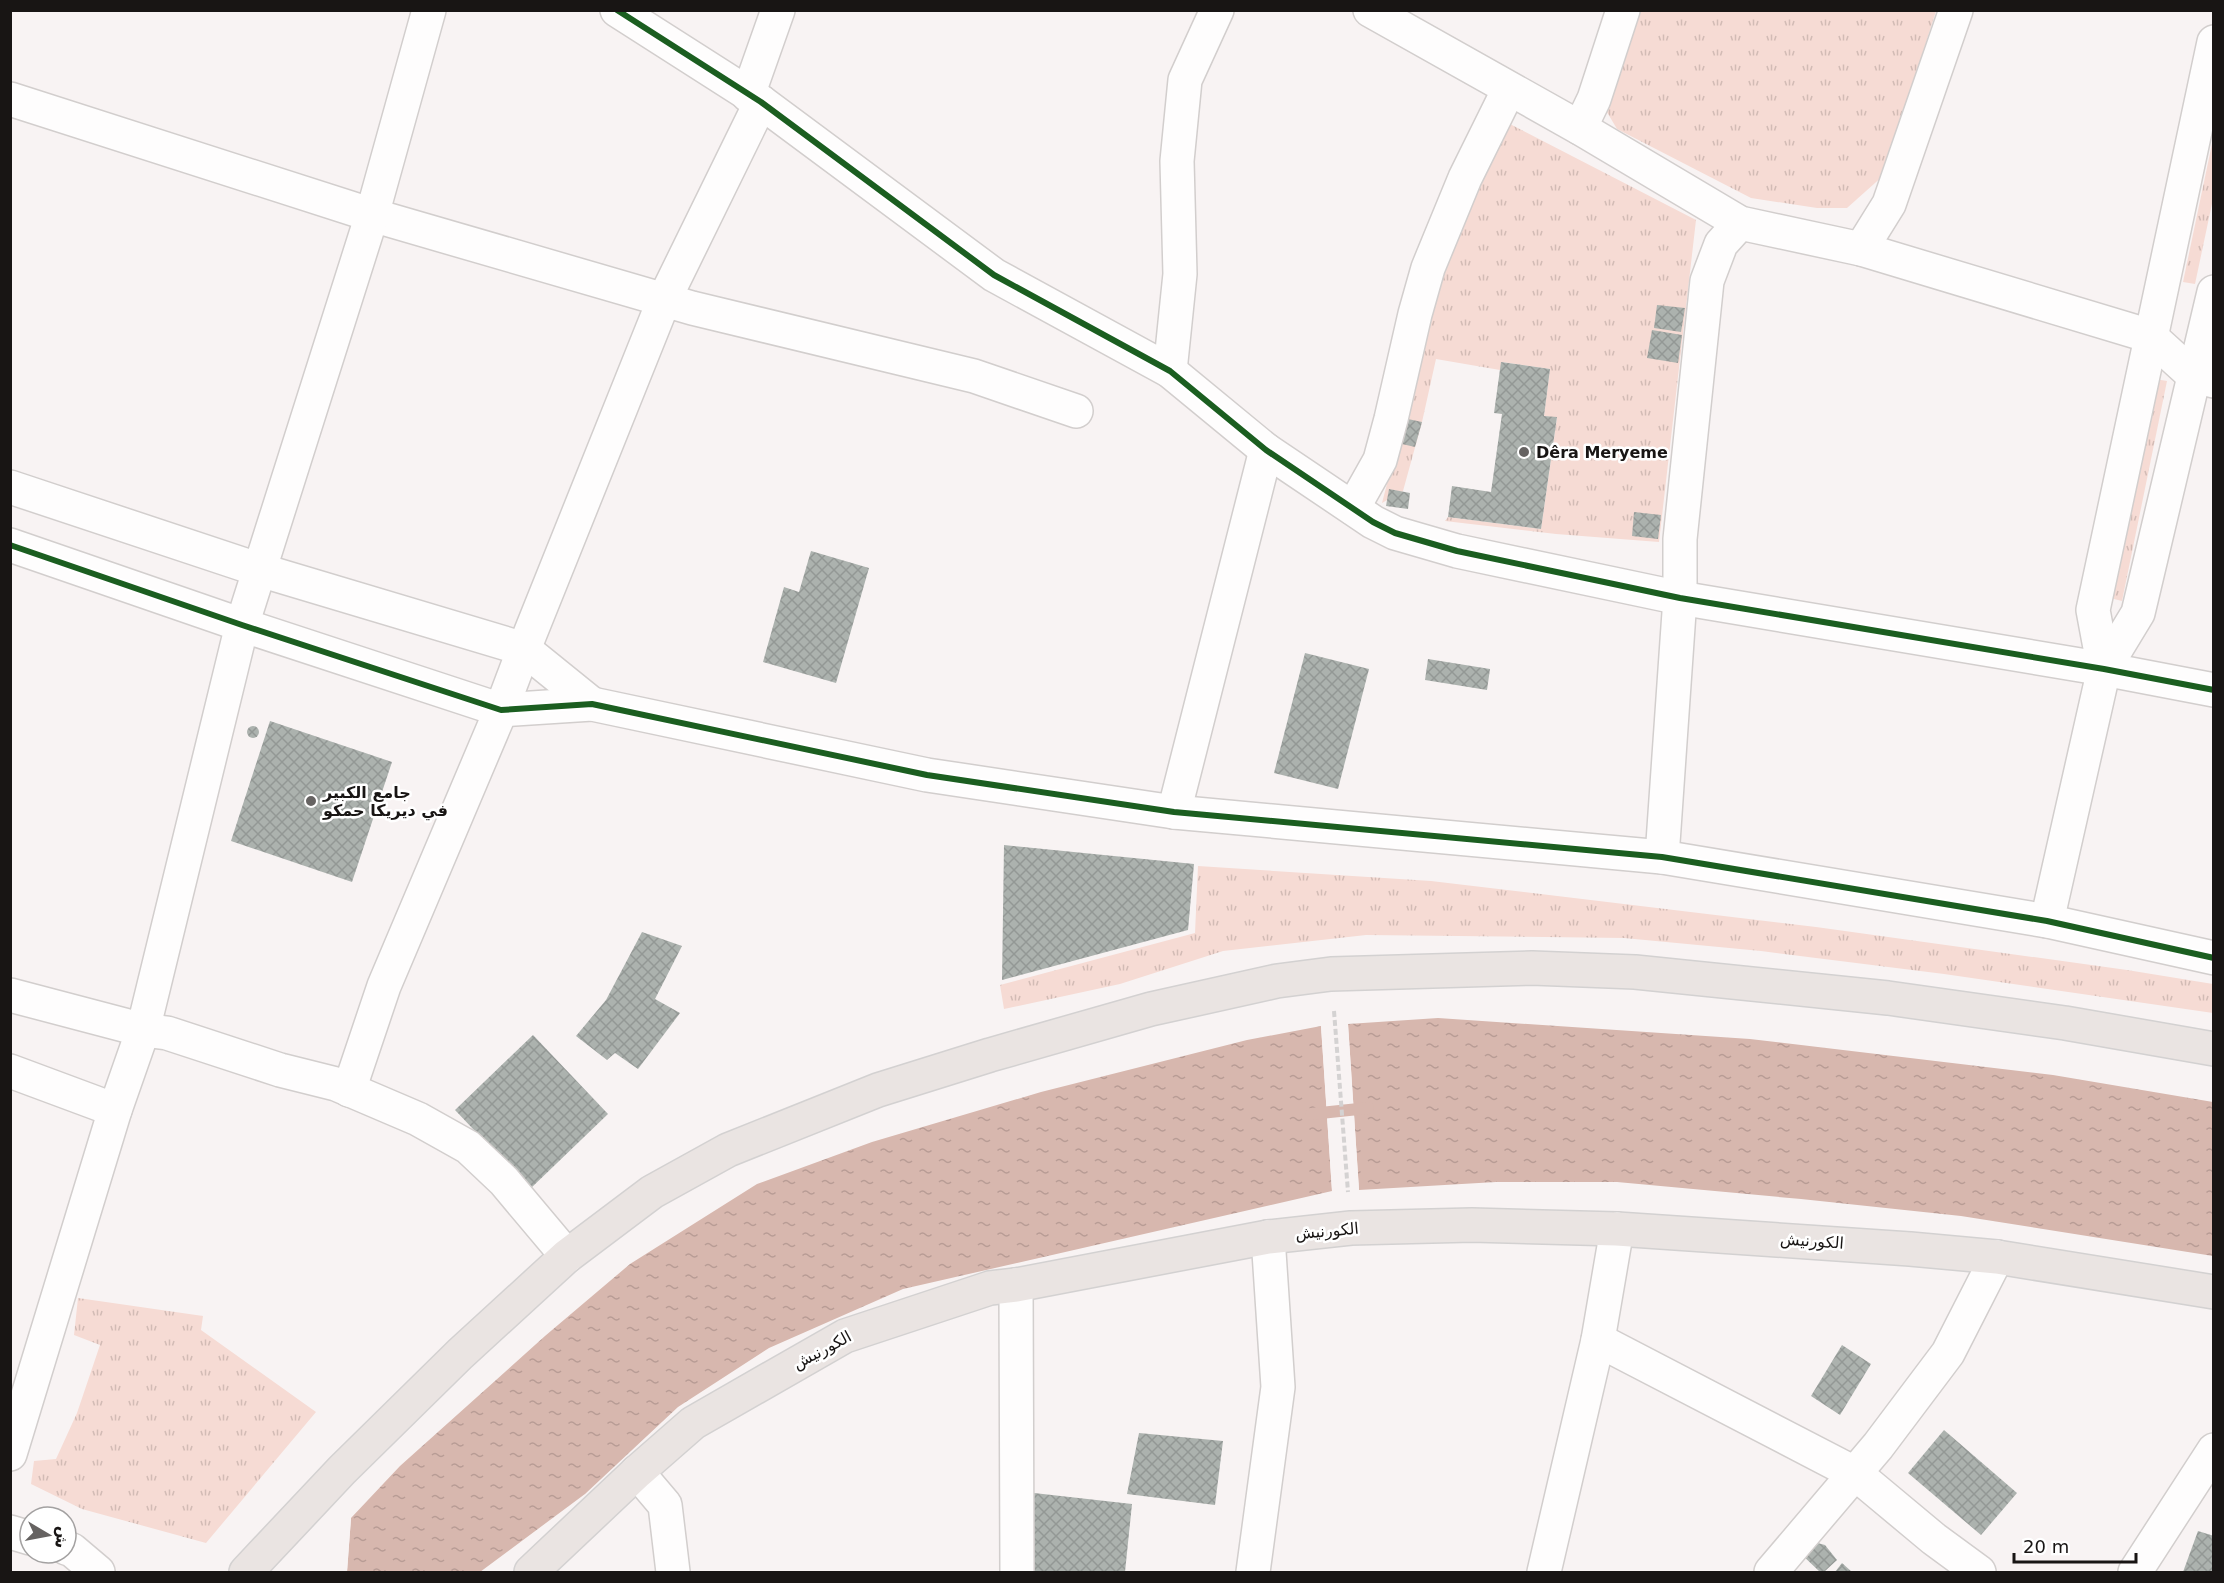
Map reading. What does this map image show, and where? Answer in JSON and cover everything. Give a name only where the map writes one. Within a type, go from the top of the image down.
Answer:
[{"type":"main road","points":[[247,1572],[342,1470],[452,1362],[567,1256],[652,1192],[728,1150],[878,1090],[1151,1009],[1277,981],[1320,975],[1532,968],[1635,972],[1888,998],[2065,1023],[2214,1049]]},
{"type":"main road","name":"الكورنيش","points":[[531,1572],[637,1472],[693,1423],[845,1336],[990,1288],[1268,1237],[1351,1228],[1472,1225],[1617,1228],[1799,1240],[1997,1257],[2214,1292]]},
{"type":"street","points":[[10,1454],[115,1110],[143,1030],[242,625],[372,215],[429,10]]},
{"type":"street","points":[[617,10],[755,98],[994,275],[1170,371],[1266,450],[1387,529],[1421,542],[1457,551],[1680,598],[2104,669],[2214,690]]},
{"type":"street","points":[[349,1090],[384,986],[501,710],[664,300],[755,98],[778,10]]},
{"type":"street","points":[[1170,371],[1180,274],[1177,162],[1185,80],[1217,10]]},
{"type":"street","points":[[1370,10],[1580,128],[1740,223],[1861,249],[2150,336],[2204,378]]},
{"type":"street","points":[[1580,128],[1594,99],[1623,10]]},
{"type":"street","points":[[1861,249],[1889,204],[1956,10]]},
{"type":"street","points":[[2104,669],[2093,610],[2214,42]]},
{"type":"street","points":[[1353,507],[1380,460],[1428,268],[1465,178],[1509,89]]},
{"type":"street","points":[[10,99],[372,215],[664,300],[974,376],[1076,411]]},
{"type":"street","points":[[1662,857],[1680,598],[1680,539],[1707,281],[1721,244],[1740,223]]},
{"type":"street","points":[[2047,921],[2104,669],[2138,614],[2204,378],[2214,292]]},
{"type":"street","points":[[1174,812],[1266,450]]},
{"type":"street","points":[[10,487],[260,570],[524,649],[592,704]]},
{"type":"street","points":[[10,545],[242,625],[501,710],[592,704],[927,775],[1174,812],[1662,857],[2047,921],[2214,958]]},
{"type":"street","points":[[10,995],[143,1030],[167,1033],[349,1090],[418,1119],[468,1147],[504,1181],[567,1256]]},
{"type":"street","points":[[10,1071],[115,1110]]},
{"type":"street","points":[[1544,1572],[1598,1340],[1617,1228]]},
{"type":"street","points":[[1253,1572],[1267,1482],[1278,1387],[1268,1237]]},
{"type":"street","points":[[1771,1572],[1856,1474],[1948,1353],[1997,1257]]},
{"type":"street","points":[[1016,1285],[1017,1572]]},
{"type":"street","points":[[1598,1340],[1856,1474],[1934,1539],[1979,1572]]},
{"type":"street","points":[[2135,1572],[2214,1450]]},
{"type":"street","points":[[637,1472],[665,1505],[673,1572]]},
{"type":"street","points":[[78,1555],[98,1572]]},
{"type":"path","points":[[1335,1025],[1348,1190]]},
{"type":"green space","points":[[1630,11],[1936,11],[1884,175],[1847,208],[1817,208],[1751,198],[1617,129],[1601,102]]},
{"type":"green space","points":[[1504,121],[1696,220],[1659,542],[1556,534],[1445,521],[1448,517],[1541,529],[1557,418],[1544,416],[1550,369],[1502,362],[1500,370],[1436,359],[1403,491],[1382,503],[1435,283]]},
{"type":"green space","points":[[2213,139],[2213,199],[2195,284],[2183,282]]},
{"type":"green space","points":[[2155,379],[2167,381],[2122,601],[2110,598]]},
{"type":"green space","points":[[1198,866],[1431,881],[1816,927],[2127,970],[2213,984],[2213,1013],[1944,974],[1761,951],[1624,938],[1366,935],[1223,951],[1120,984],[1004,1009],[1000,985],[1195,933]]},
{"type":"green space","points":[[78,1298],[203,1316],[201,1330],[316,1412],[206,1543],[82,1509],[78,1505],[31,1484],[34,1461],[56,1459],[77,1413],[100,1345],[74,1335]]},
{"type":"water","points":[[1438,1018],[1750,1039],[2053,1075],[2213,1102],[2213,1256],[1961,1216],[1617,1182],[1496,1182],[1359,1190],[1348,1024]]},
{"type":"water","points":[[1321,1026],[1332,1191],[903,1289],[769,1348],[678,1407],[585,1494],[480,1572],[347,1572],[351,1518],[400,1466],[545,1336],[630,1264],[757,1184],[872,1142],[1041,1092],[1247,1040]]},
{"type":"pier","points":[[1345,1024],[1348,1024],[1359,1190],[1356,1190]]},
{"type":"pier","points":[[1321,1026],[1324,1026],[1335,1191],[1332,1191]]},
{"type":"pier","points":[[349,1516],[351,1518],[347,1572],[344,1572]]},
{"type":"building","points":[[1657,305],[1685,308],[1681,332],[1654,328]]},
{"type":"building","points":[[1652,330],[1682,335],[1678,363],[1647,358]]},
{"type":"building","name":"Dêra Meryeme","points":[[1501,362],[1550,369],[1544,416],[1557,417],[1541,529],[1448,517],[1452,486],[1491,492],[1502,414],[1494,413]]},
{"type":"building","points":[[1408,419],[1422,422],[1415,447],[1402,444]]},
{"type":"building","points":[[1389,489],[1410,493],[1408,509],[1386,506]]},
{"type":"building","points":[[1634,512],[1661,515],[1658,539],[1632,536]]},
{"type":"building","points":[[811,551],[869,568],[836,683],[763,662],[784,587],[799,592]]},
{"type":"building","points":[[1305,653],[1369,669],[1338,789],[1274,773]]},
{"type":"building","points":[[1428,659],[1490,669],[1487,690],[1425,680]]},
{"type":"building","name":"جامع الكبير في ديريكا حمكو","points":[[270,721],[392,762],[352,882],[231,841]]},
{"type":"building","points":[[255,726],[259,732],[255,738],[251,738],[247,730]]},
{"type":"building","points":[[1004,845],[1194,864],[1188,930],[1002,980]]},
{"type":"building","points":[[642,932],[682,946],[655,999],[680,1013],[638,1069],[615,1053],[607,1060],[576,1036],[606,1000]]},
{"type":"building","points":[[533,1035],[608,1114],[530,1189],[455,1110]]},
{"type":"building","points":[[1842,1345],[1871,1364],[1840,1415],[1811,1396]]},
{"type":"building","points":[[1944,1430],[2017,1493],[1981,1535],[1908,1473]]},
{"type":"building","points":[[1139,1433],[1223,1441],[1215,1505],[1127,1494]]},
{"type":"building","points":[[1034,1493],[1132,1504],[1125,1572],[1029,1572]]},
{"type":"building","points":[[2198,1531],[2214,1536],[2214,1572],[2183,1572]]},
{"type":"building","points":[[1810,1541],[1825,1545],[1837,1560],[1824,1572],[1820,1572],[1800,1553]]},
{"type":"building","points":[[1842,1563],[1852,1572],[1835,1572]]},
{"type":"waterway","points":[[1311,1114],[1368,1108]]},
{"type":"cycle path","points":[[617,10],[761,102],[994,275],[1170,371],[1266,450],[1373,522],[1395,533],[1457,551],[1680,598],[2104,669],[2214,690]]},
{"type":"cycle path","points":[[10,545],[242,625],[501,710],[592,704],[927,775],[1174,812],[1662,857],[2047,921],[2214,958]]},
{"type":"place","name":"Dêra Meryeme","points":[[1524,452]]},
{"type":"place","name":"جامع الكبير في ديريكا حمكو","points":[[311,801]]}]
